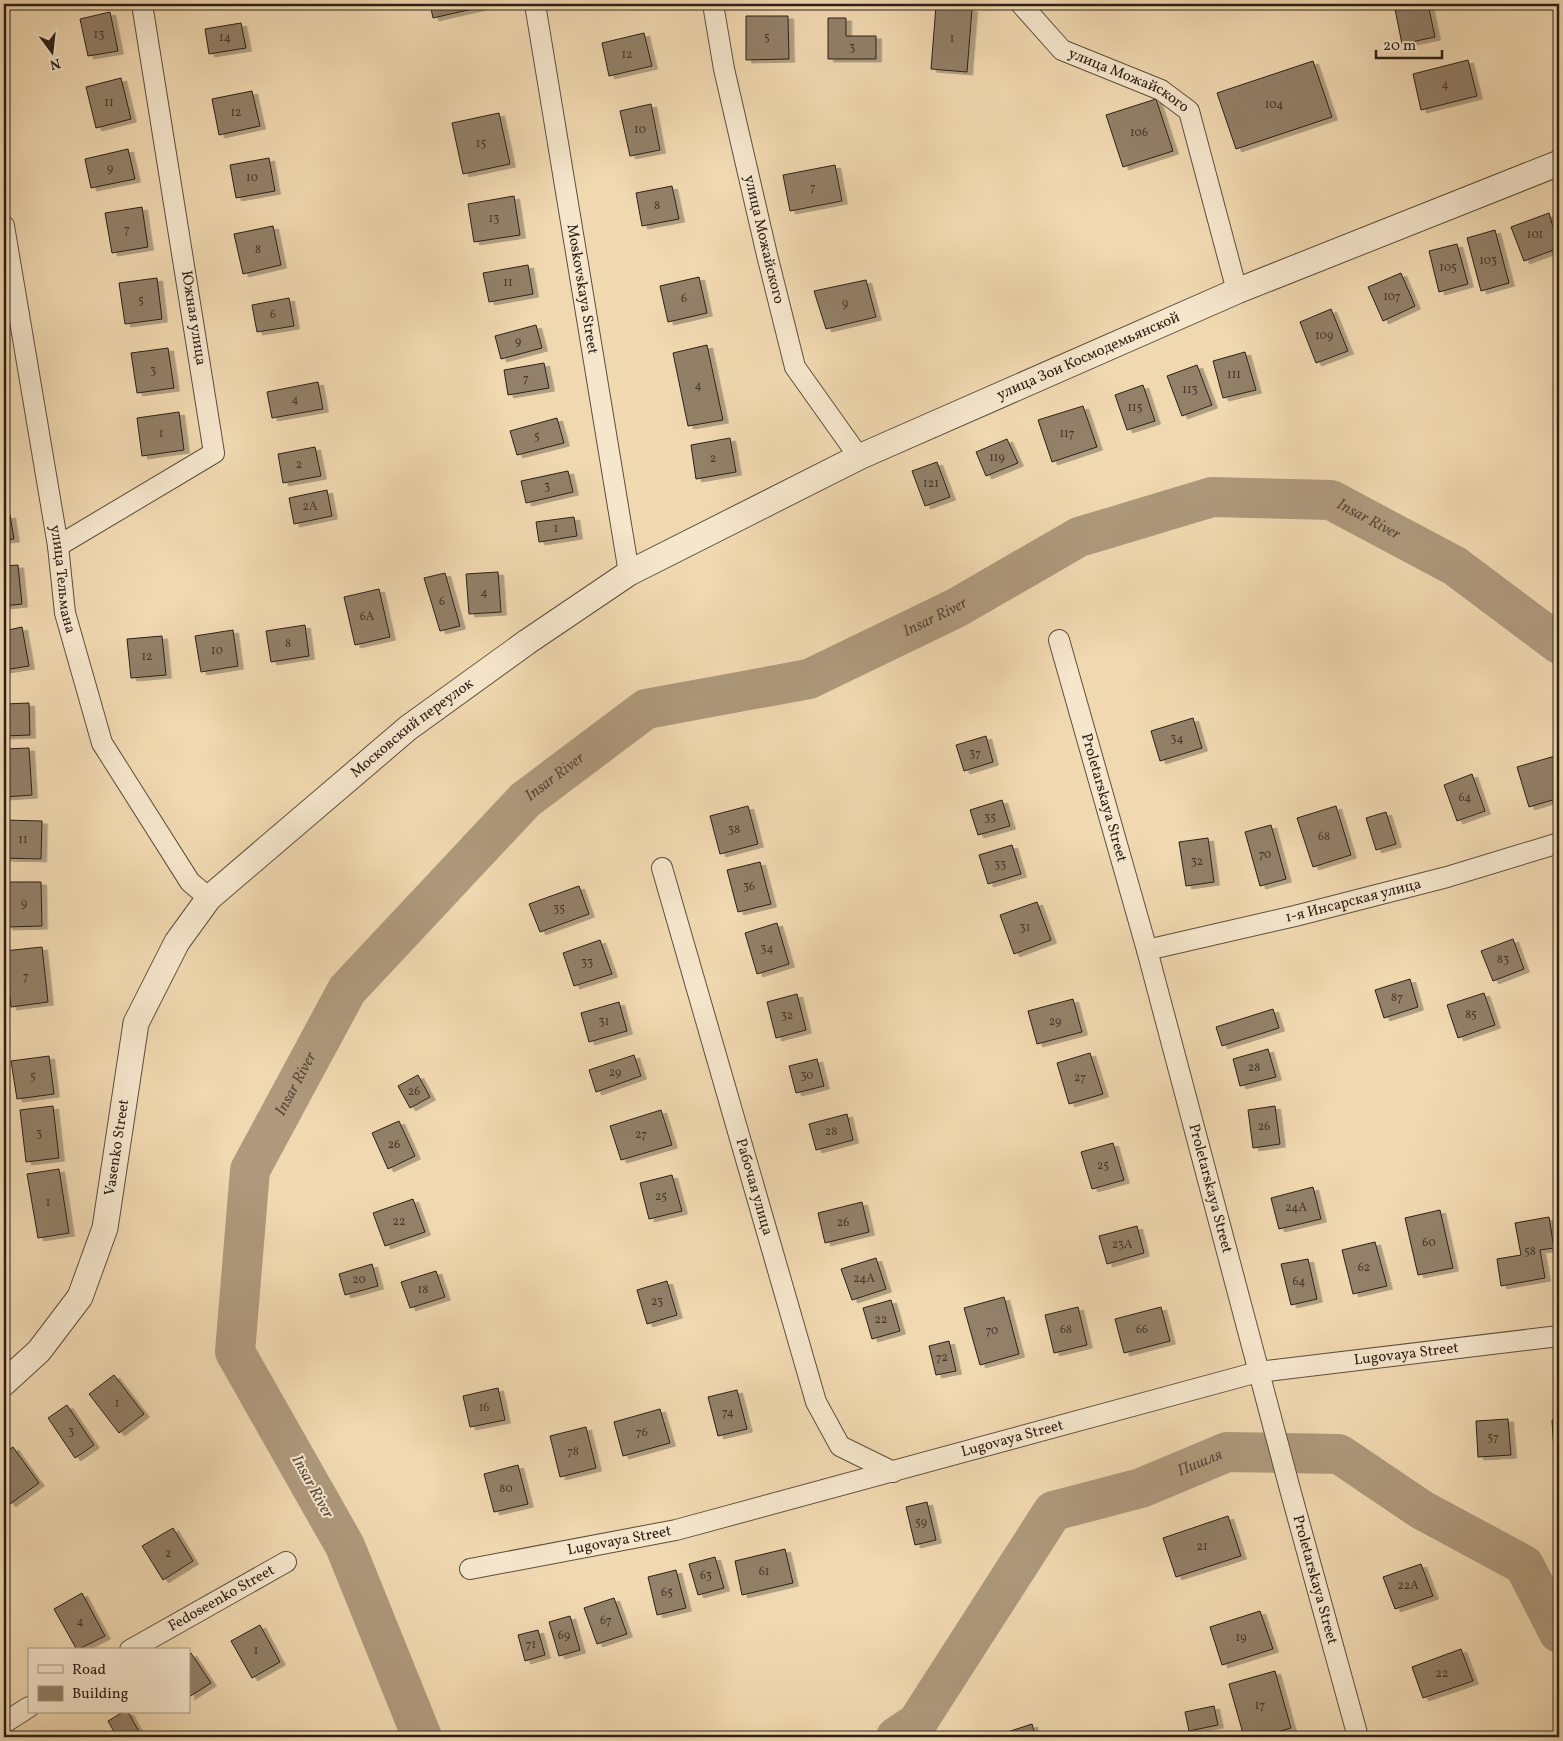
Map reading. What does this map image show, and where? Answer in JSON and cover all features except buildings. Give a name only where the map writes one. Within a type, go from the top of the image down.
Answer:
[{"type":"street","name":"Южная улица","points":[[58,546],[214,453],[142,4]]},
{"type":"street","name":"Moskovskaya Street","points":[[535,4],[629,573]]},
{"type":"street","name":"улица Можайского","points":[[713,4],[724,70],[767,255],[796,367],[859,457]]},
{"type":"street","name":"улица Можайского","points":[[1021,4],[1062,50],[1161,90],[1189,111],[1237,291]]},
{"type":"street","name":"улица Зои Космодемьянской","points":[[629,573],[859,457],[1237,291],[1559,163]]},
{"type":"street","name":"улица Тельмана","points":[[4,226],[58,546],[65,613],[102,743],[190,882],[209,898]]},
{"type":"street","name":"Московский переулок","points":[[209,898],[408,728],[527,642],[629,573]]},
{"type":"street","name":"Proletarskaya Street","points":[[1059,640],[1147,950],[1290,1493],[1358,1737]]},
{"type":"street","name":"1-я Инсарская улица","points":[[1147,950],[1295,916],[1447,877],[1559,843]]},
{"type":"street","name":"Рабочая улица","points":[[662,868],[816,1402],[840,1446],[893,1472]]},
{"type":"street","name":"Vasenko Street","points":[[4,1384],[39,1351],[80,1297],[105,1228],[136,1023],[177,942],[209,898]]},
{"type":"street","name":"Lugovaya Street","points":[[470,1569],[676,1530],[1258,1372],[1559,1336]]},
{"type":"street","name":"Fedoseenko Street","points":[[134,1648],[286,1562]]},
{"type":"street","points":[[4,1723],[28,1708]]},
{"type":"waterway","name":"Insar River","points":[[422,1737],[345,1546],[235,1352],[250,1170],[347,990],[525,800],[646,709],[809,679],[956,608],[1079,537],[1212,497],[1331,500],[1455,566],[1559,644]]},
{"type":"waterway","name":"Пишля","points":[[896,1737],[917,1723],[1053,1511],[1141,1488],[1227,1452],[1339,1454],[1422,1510],[1524,1565],[1559,1633]]}]
